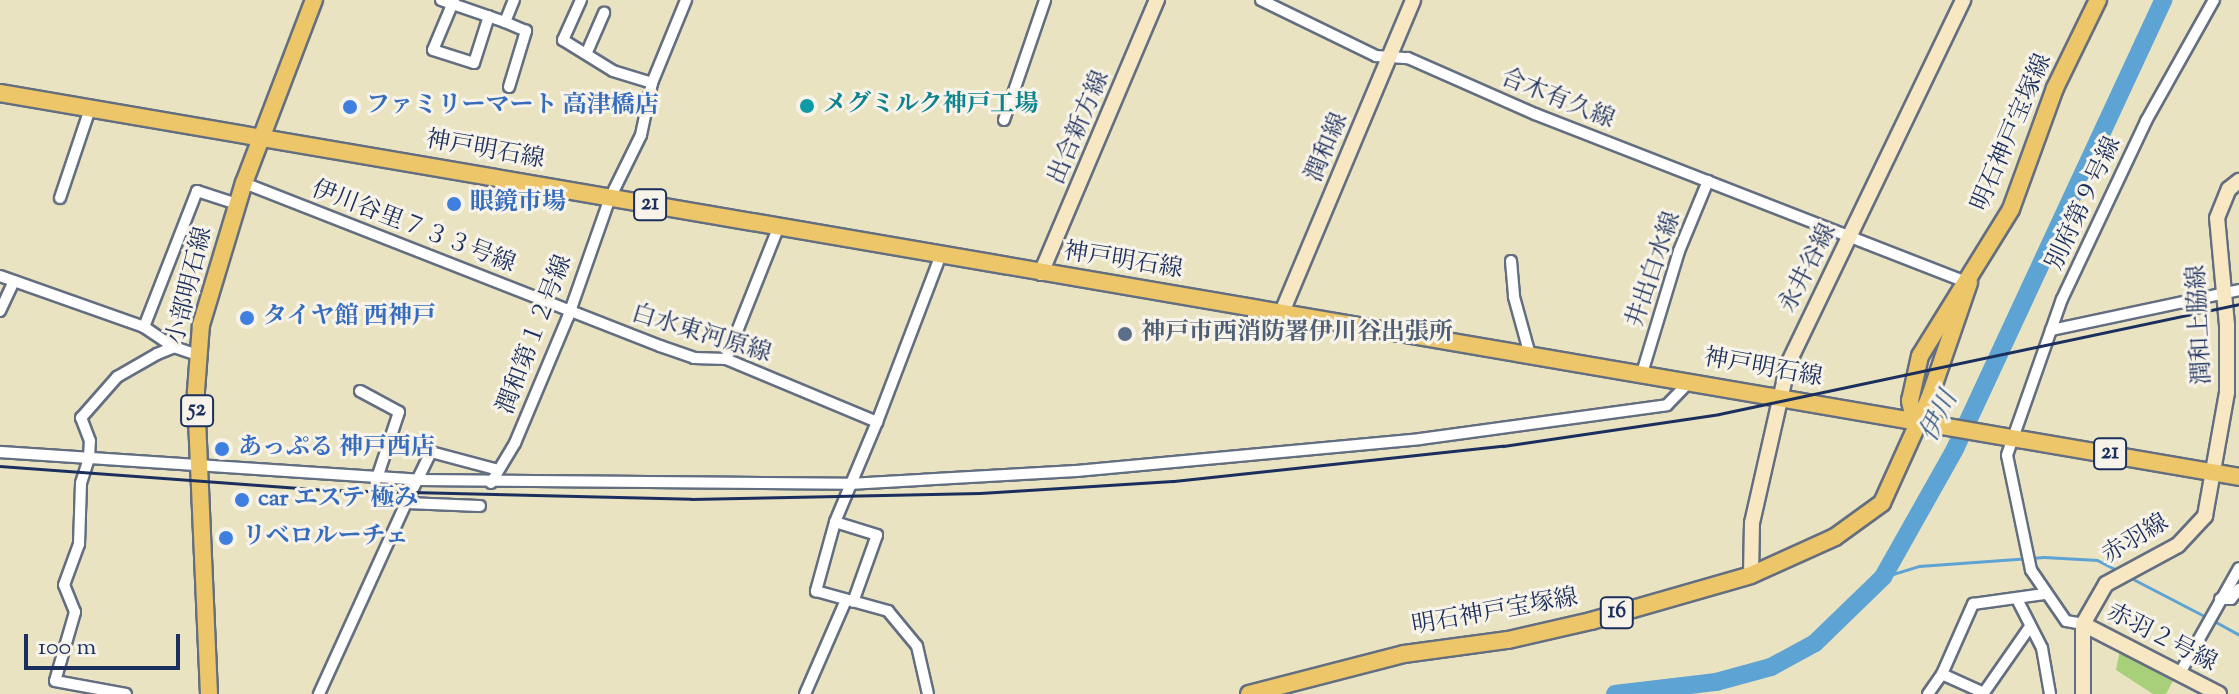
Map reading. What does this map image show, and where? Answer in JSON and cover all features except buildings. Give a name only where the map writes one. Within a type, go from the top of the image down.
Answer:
[{"type":"main road","name":"小部明石線","points":[[209,694],[198,468],[197,355],[208,298],[237,204],[314,0]]},
{"type":"main road","name":"明石神戸宝塚線","points":[[1923,423],[1910,401],[1920,356],[1969,283],[2011,209],[2055,88],[2098,0]]},
{"type":"main road","name":"神戸明石線","points":[[0,93],[1041,273],[1691,381],[1923,423],[2010,435],[2239,477]]},
{"type":"main road","name":"明石神戸宝塚線","points":[[1249,694],[1404,654],[1545,632],[1751,575],[1835,537],[1882,503],[1923,423],[1969,283]]},
{"type":"street","points":[[505,22],[514,0]]},
{"type":"street","points":[[581,0],[563,40],[587,52],[613,71],[652,83]]},
{"type":"street","name":"潤和第１２号線","points":[[491,483],[495,469],[515,443],[610,198],[641,135],[652,83],[686,0]]},
{"type":"street","points":[[1004,120],[1045,0]]},
{"type":"street","name":"出合新方線","points":[[1041,273],[1157,0]]},
{"type":"street","name":"合木有久線","points":[[1261,0],[1376,56],[1408,58],[1708,181],[1969,283]]},
{"type":"street","name":"潤和線","points":[[1282,312],[1413,0]]},
{"type":"street","name":"永井谷線","points":[[1751,575],[1752,523],[1784,397],[1788,364],[1963,0]]},
{"type":"street","name":"別府第９号線","points":[[2083,624],[2066,621],[2044,594],[2031,570],[2025,553],[2007,455],[2010,435],[2051,330],[2146,121],[2214,0]]},
{"type":"street","points":[[489,16],[474,63],[433,50],[449,1],[489,16],[505,22],[526,31],[509,87]]},
{"type":"street","points":[[587,52],[604,13]]},
{"type":"street","points":[[60,198],[90,109]]},
{"type":"street","name":"井出白水線","points":[[1642,373],[1679,251],[1708,181]]},
{"type":"street","name":"潤和上脇線","points":[[2214,473],[2227,392],[2224,293],[2217,218],[2229,189],[2239,181]]},
{"type":"street","name":"伊川谷里７３３号線","points":[[244,183],[568,311]]},
{"type":"street","points":[[144,327],[197,191],[237,204]]},
{"type":"street","points":[[726,359],[778,228]]},
{"type":"street","points":[[928,694],[912,638],[888,611],[816,591],[849,484],[877,422],[941,254]]},
{"type":"street","points":[[1511,261],[1514,297],[1530,355]]},
{"type":"street","points":[[0,276],[144,327],[174,347],[197,355]]},
{"type":"street","points":[[0,311],[14,281]]},
{"type":"street","points":[[2051,330],[2239,290]]},
{"type":"street","name":"白水東河原線","points":[[568,311],[694,358],[726,359],[877,422]]},
{"type":"street","points":[[126,694],[55,681],[75,612],[64,585],[79,544],[81,483],[89,458],[90,441],[81,418],[117,377],[174,347]]},
{"type":"street","points":[[0,452],[198,468],[491,483],[849,484],[1076,471],[1420,439],[1667,405],[1691,381]]},
{"type":"street","points":[[360,391],[399,412],[377,478]]},
{"type":"street","points":[[319,694],[431,452],[495,469]]},
{"type":"street","name":"赤羽線","points":[[2083,694],[2083,624],[2106,584],[2121,572],[2178,545],[2193,530],[2205,516],[2214,473]]},
{"type":"street","points":[[406,503],[480,506]]},
{"type":"street","points":[[805,694],[850,601],[877,535],[835,522]]},
{"type":"street","points":[[2181,671],[2239,568]]},
{"type":"street","points":[[2220,599],[2231,599],[2239,589]]},
{"type":"street","points":[[1928,694],[1942,674],[1973,604],[2018,601],[2044,594]]},
{"type":"street","points":[[2018,601],[2029,628],[2042,648],[2050,694]]},
{"type":"street","name":"赤羽２号線","points":[[2083,624],[2181,671],[2219,694]]},
{"type":"street","points":[[1942,674],[1984,693],[2029,628]]},
{"type":"green space","points":[[2120,650],[2174,679],[2166,694],[2153,694],[2116,670]]},
{"type":"waterway","name":"伊川","points":[[1615,694],[1716,682],[1771,667],[1815,643],[1883,577],[1955,449],[2163,0]]},
{"type":"waterway","points":[[1883,577],[1919,566],[2044,557],[2097,560],[2119,571]]},
{"type":"waterway","points":[[2129,577],[2208,618]]},
{"type":"waterway","points":[[2214,621],[2239,635]]},
{"type":"railway","points":[[0,466],[328,490],[691,499],[980,493],[1173,481],[1503,446],[1719,414],[2239,304]]},
{"type":"place","name":"メグミルク神戸工場","points":[[807,106]]},
{"type":"place","name":"ファミリーマート 高津橋店","points":[[350,107]]},
{"type":"place","name":"眼鏡市場","points":[[454,204]]},
{"type":"place","name":"タイヤ館 西神戸","points":[[247,318]]},
{"type":"place","name":"神戸市西消防署伊川谷出張所","points":[[1125,334]]},
{"type":"place","name":"あっぷる 神戸西店","points":[[222,449]]},
{"type":"place","name":"car エステ 極み","points":[[242,500]]},
{"type":"place","name":"リベロルーチェ","points":[[226,538]]}]
